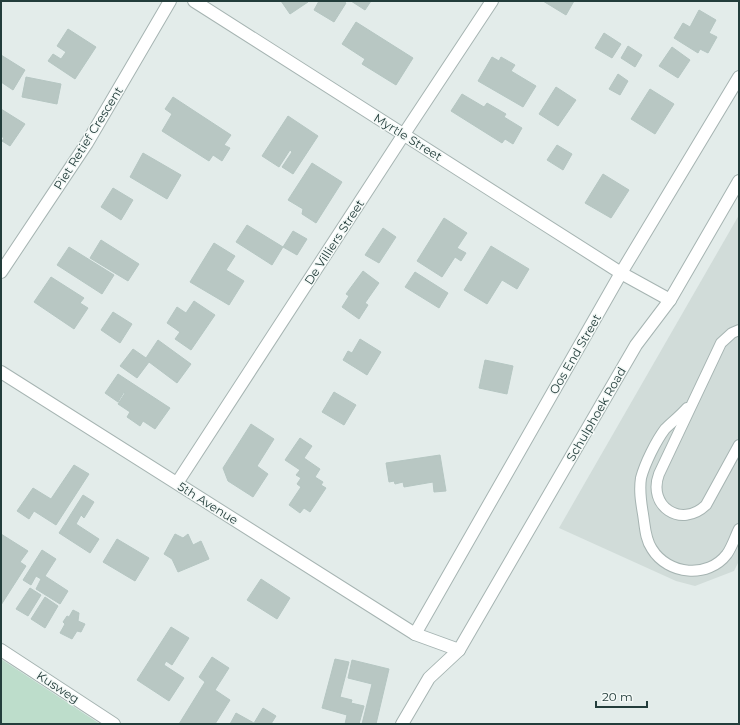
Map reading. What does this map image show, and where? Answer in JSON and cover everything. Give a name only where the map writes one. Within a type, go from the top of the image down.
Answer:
[{"type":"street","name":"Piet Retief Crescent","points":[[1,272],[87,143],[170,1]]},
{"type":"street","name":"Myrtle Street","points":[[194,1],[622,273],[670,300]]},
{"type":"street","name":"De Villiers Street","points":[[177,483],[492,1]]},
{"type":"street","name":"Oos End Street","points":[[415,634],[622,273],[739,77]]},
{"type":"street","name":"Schulphoek Road","points":[[402,724],[429,678],[459,650],[636,345],[670,300],[739,181]]},
{"type":"street","name":"5th Avenue","points":[[1,372],[415,634],[459,650]]},
{"type":"street","name":"Kusweg","points":[[1,650],[114,724]]},
{"type":"lane","points":[[739,330],[732,333],[721,343],[656,480],[656,495],[664,507],[669,511],[685,515],[700,511],[706,505],[739,445]]},
{"type":"lane","points":[[695,397],[688,407],[666,428],[660,436],[644,471],[640,492],[647,540],[658,557],[665,563],[683,570],[703,570],[721,561],[728,554],[739,529]]},
{"type":"shaded area","points":[[739,215],[739,561],[734,571],[695,586],[676,581],[559,528]]},
{"type":"green space","points":[[1,659],[100,724],[1,724]]},
{"type":"building","points":[[281,1],[307,1],[308,2],[290,14]]},
{"type":"building","points":[[319,1],[343,1],[346,3],[334,22],[314,10]]},
{"type":"building","points":[[351,1],[371,1],[365,10]]},
{"type":"building","points":[[543,1],[574,1],[566,15]]},
{"type":"building","points":[[699,10],[716,20],[709,33],[717,37],[708,53],[700,49],[698,53],[674,38],[683,23],[690,27]]},
{"type":"building","points":[[356,22],[413,58],[396,85],[362,64],[365,59],[342,44]]},
{"type":"building","points":[[68,29],[96,47],[75,79],[48,61],[53,54],[61,59],[66,52],[57,46]]},
{"type":"building","points":[[604,33],[621,44],[612,58],[595,48]]},
{"type":"building","points":[[628,46],[642,55],[635,67],[621,58]]},
{"type":"building","points":[[672,47],[690,60],[678,78],[659,66]]},
{"type":"building","points":[[1,55],[25,70],[13,90],[1,82]]},
{"type":"building","points":[[492,57],[499,61],[501,57],[515,65],[511,71],[536,86],[523,107],[478,81]]},
{"type":"building","points":[[618,74],[628,81],[620,95],[609,89]]},
{"type":"building","points":[[26,77],[61,84],[57,104],[22,97]]},
{"type":"building","points":[[556,87],[576,100],[558,126],[539,114]]},
{"type":"building","points":[[650,89],[674,104],[655,134],[631,119]]},
{"type":"building","points":[[462,94],[484,107],[487,103],[506,114],[504,117],[522,128],[513,144],[505,139],[502,143],[451,111]]},
{"type":"building","points":[[173,97],[231,135],[224,145],[230,148],[222,161],[213,155],[209,161],[162,131],[172,114],[165,109]]},
{"type":"building","points":[[1,109],[25,124],[10,146],[2,141],[4,138],[1,136]]},
{"type":"building","points":[[288,116],[318,136],[293,174],[282,167],[292,152],[290,150],[279,167],[262,156]]},
{"type":"building","points":[[557,145],[572,154],[563,170],[547,160]]},
{"type":"building","points":[[143,153],[181,175],[167,199],[130,177]]},
{"type":"building","points":[[312,163],[342,182],[316,223],[302,214],[303,209],[288,200]]},
{"type":"building","points":[[603,174],[629,190],[611,218],[585,203]]},
{"type":"building","points":[[113,188],[133,200],[121,220],[101,207]]},
{"type":"building","points":[[444,218],[467,233],[457,248],[466,253],[461,261],[455,257],[442,277],[417,261]]},
{"type":"building","points":[[247,225],[283,247],[272,265],[236,242]]},
{"type":"building","points":[[383,228],[396,237],[379,263],[365,255]]},
{"type":"building","points":[[293,231],[307,239],[297,255],[283,247]]},
{"type":"building","points":[[101,240],[139,264],[128,281],[90,258]]},
{"type":"building","points":[[214,243],[235,256],[226,270],[244,281],[229,305],[190,282]]},
{"type":"building","points":[[491,246],[529,269],[517,289],[502,280],[487,304],[464,290]]},
{"type":"building","points":[[69,247],[114,275],[102,294],[57,265]]},
{"type":"building","points":[[363,271],[379,283],[365,303],[368,305],[359,319],[342,307],[349,296],[346,294]]},
{"type":"building","points":[[415,272],[448,293],[439,308],[405,287]]},
{"type":"building","points":[[51,277],[84,298],[80,303],[88,308],[74,329],[34,302]]},
{"type":"building","points":[[194,301],[215,315],[191,350],[175,339],[180,332],[167,323],[177,307],[186,313]]},
{"type":"building","points":[[113,312],[132,324],[120,343],[101,330]]},
{"type":"building","points":[[360,339],[381,352],[367,375],[343,360],[348,351],[352,353]]},
{"type":"building","points":[[158,340],[191,364],[177,383],[149,362],[137,378],[120,366],[133,349],[146,358]]},
{"type":"building","points":[[485,360],[513,366],[507,394],[479,388]]},
{"type":"building","points":[[118,374],[170,408],[155,429],[143,421],[140,426],[127,417],[130,412],[118,404],[125,393],[124,392],[118,402],[105,393]]},
{"type":"building","points":[[334,392],[356,405],[344,425],[322,412]]},
{"type":"building","points":[[251,424],[274,439],[257,466],[268,474],[253,497],[228,481],[223,468]]},
{"type":"building","points":[[300,438],[312,446],[304,458],[320,469],[315,477],[323,482],[321,485],[326,488],[310,512],[304,508],[300,513],[289,505],[301,487],[297,484],[301,478],[296,475],[300,470],[285,460]]},
{"type":"building","points":[[440,455],[446,491],[434,492],[433,482],[404,487],[403,482],[395,484],[394,481],[389,482],[386,463]]},
{"type":"building","points":[[74,465],[89,474],[56,525],[34,511],[29,519],[17,511],[33,488],[51,499]]},
{"type":"building","points":[[83,495],[94,502],[84,518],[81,515],[76,524],[99,539],[90,553],[59,533]]},
{"type":"building","points":[[1,534],[28,551],[20,562],[26,566],[1,605]]},
{"type":"building","points":[[175,534],[183,538],[188,534],[193,545],[201,541],[209,559],[178,572],[172,559],[164,554]]},
{"type":"building","points":[[117,539],[149,558],[135,581],[103,562]]},
{"type":"building","points":[[42,550],[56,559],[45,576],[68,591],[60,604],[36,589],[41,579],[36,576],[31,585],[23,580]]},
{"type":"building","points":[[261,579],[290,598],[277,619],[247,600]]},
{"type":"building","points":[[30,588],[41,595],[28,616],[16,609]]},
{"type":"building","points":[[45,597],[58,606],[45,628],[31,619]]},
{"type":"building","points":[[73,610],[79,613],[78,621],[85,624],[81,632],[77,631],[72,639],[60,633],[65,624],[63,622],[67,616],[69,617]]},
{"type":"building","points":[[171,627],[189,638],[172,665],[166,661],[164,665],[184,678],[169,701],[137,680]]},
{"type":"building","points":[[212,657],[229,668],[215,690],[230,700],[215,724],[179,724],[205,682],[199,677]]},
{"type":"building","points":[[335,659],[349,662],[340,697],[352,700],[351,703],[364,706],[359,724],[345,724],[347,715],[322,708]]},
{"type":"building","points":[[352,660],[389,669],[376,724],[362,724],[372,684],[348,678]]},
{"type":"building","points":[[263,708],[276,716],[271,724],[230,724],[236,713],[254,723]]}]
